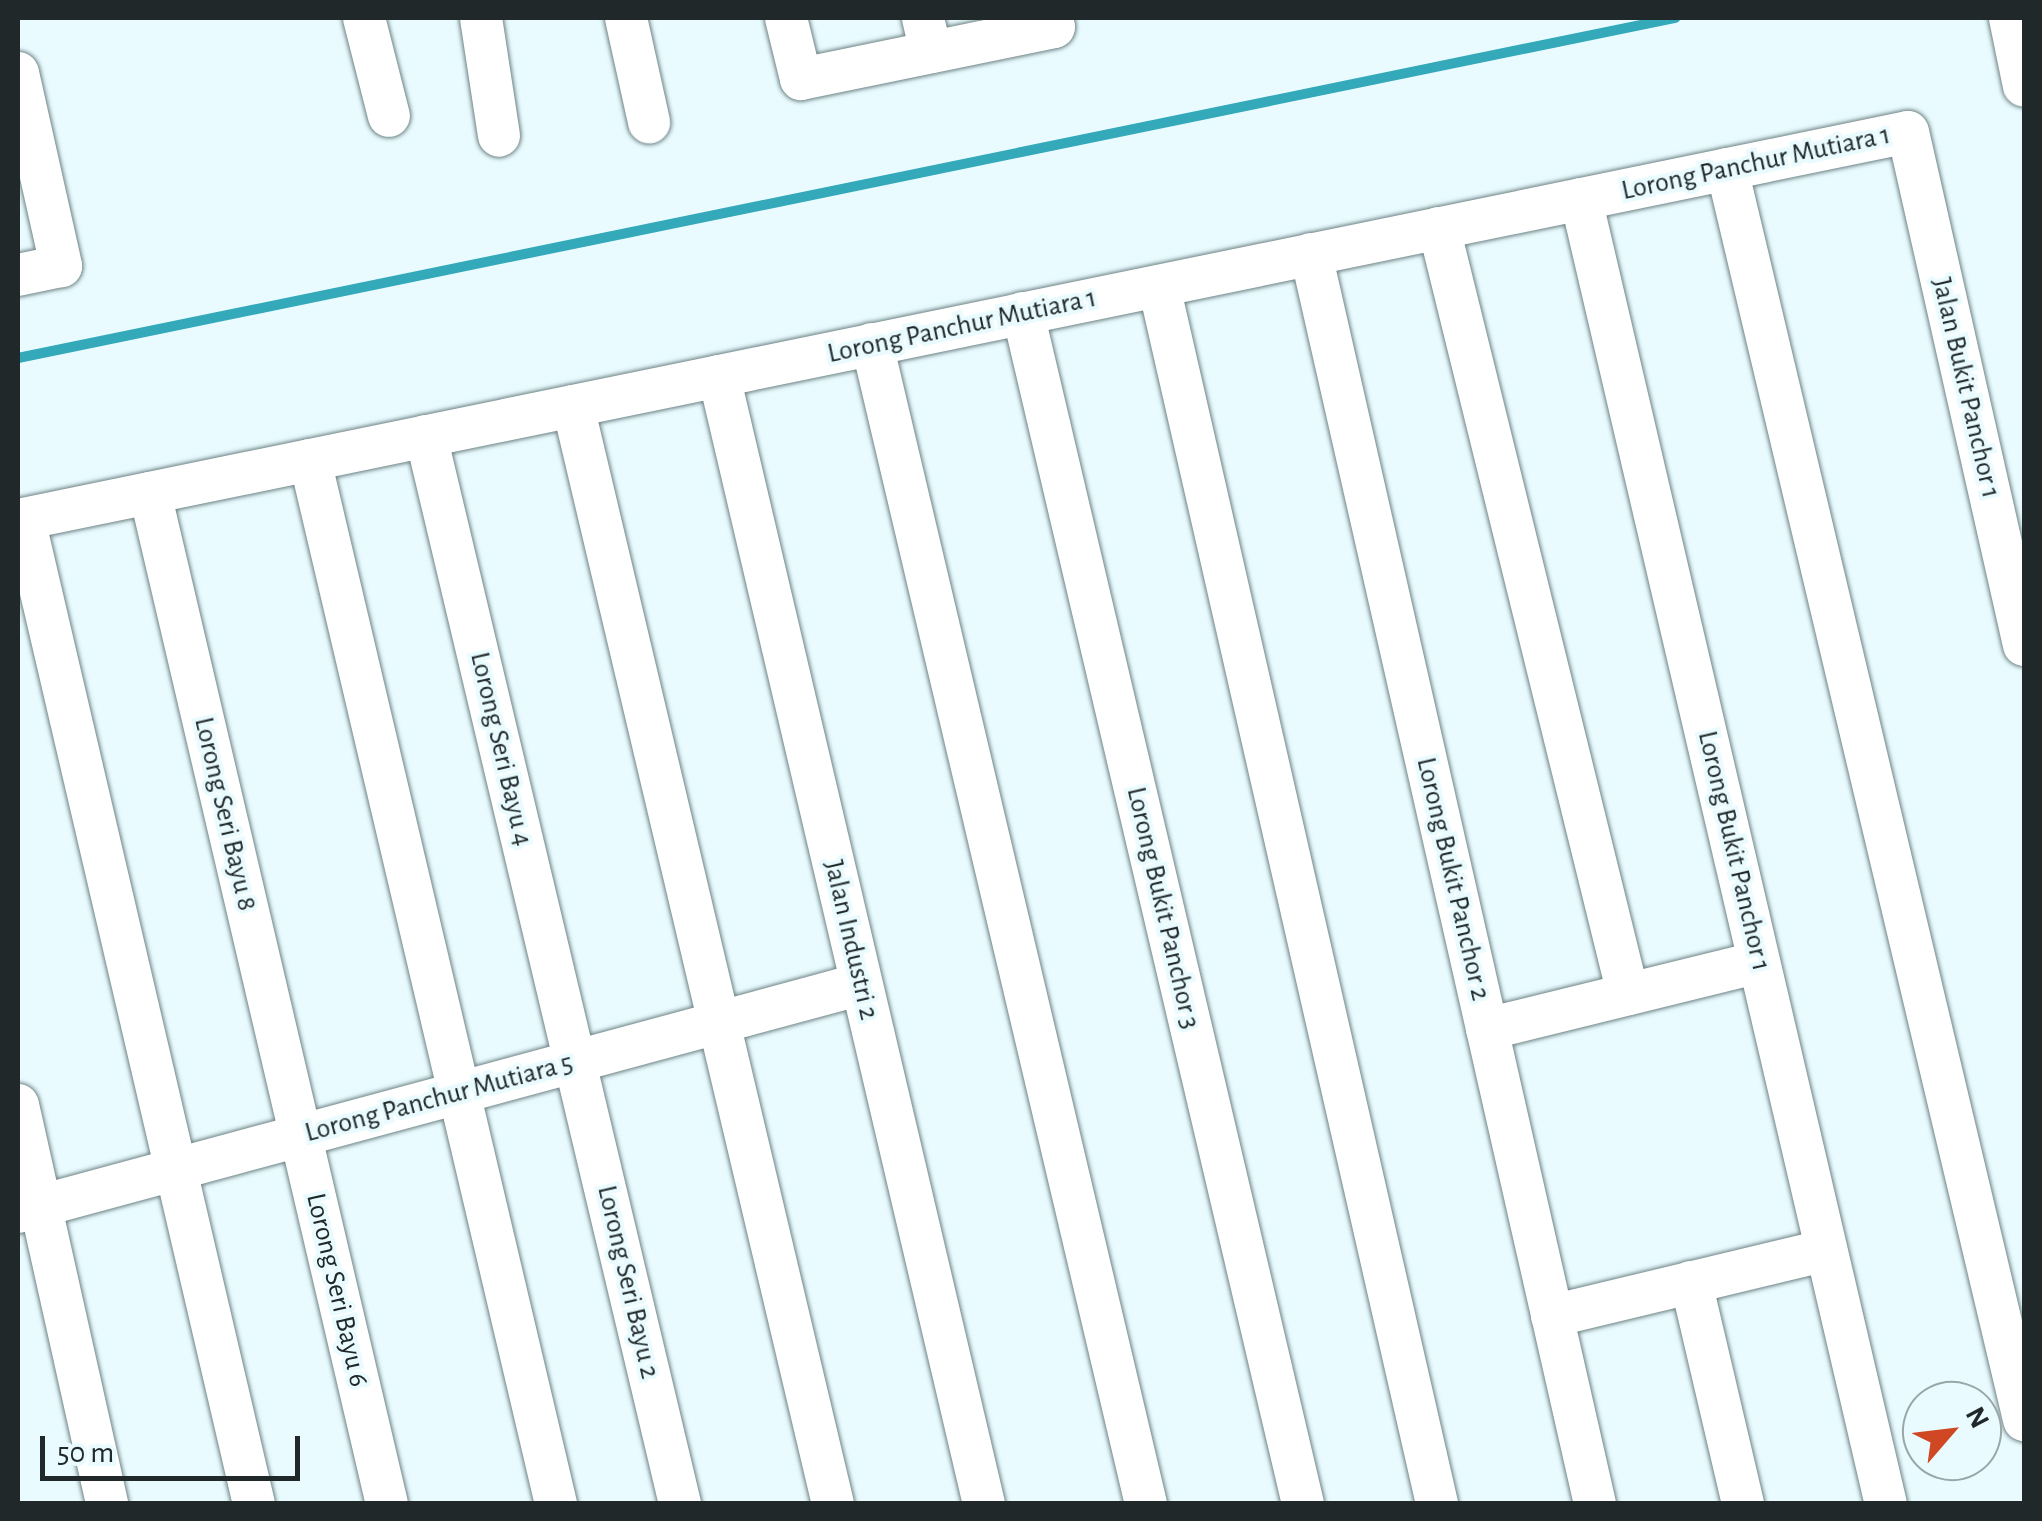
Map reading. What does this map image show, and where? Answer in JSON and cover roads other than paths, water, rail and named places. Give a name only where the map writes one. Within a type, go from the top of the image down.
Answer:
[{"type":"street","points":[[364,18],[389,116]]},
{"type":"street","points":[[481,18],[499,136]]},
{"type":"street","points":[[626,18],[649,122]]},
{"type":"street","points":[[786,18],[801,79],[927,35],[1053,22]]},
{"type":"street","points":[[2010,18],[2024,86]]},
{"type":"street","points":[[18,73],[23,120],[62,266],[18,274]]},
{"type":"street","name":"Lorong Panchur Mutiara 1","points":[[20,519],[1908,132]]},
{"type":"street","name":"Jalan Bukit Panchor 1","points":[[1908,132],[2022,619]]},
{"type":"street","points":[[1727,169],[2024,1420]]},
{"type":"street","name":"Lorong Bukit Panchor 1","points":[[1581,199],[1886,1504]]},
{"type":"street","points":[[1439,228],[1628,994]]},
{"type":"street","name":"Lorong Bukit Panchor 2","points":[[1312,254],[1595,1504]]},
{"type":"street","points":[[1159,286],[1437,1504]]},
{"type":"street","name":"Lorong Bukit Panchor 3","points":[[1022,313],[1303,1504]]},
{"type":"street","points":[[872,344],[1146,1504]]},
{"type":"street","name":"Jalan Industri 2","points":[[719,376],[984,1504]]},
{"type":"street","points":[[573,406],[833,1504]]},
{"type":"street","name":"Lorong Seri Bayu 4","points":[[426,436],[575,1062]]},
{"type":"street","points":[[310,460],[556,1504]]},
{"type":"street","name":"Lorong Seri Bayu 8","points":[[150,493],[301,1136]]},
{"type":"street","points":[[20,519],[254,1504]]},
{"type":"street","points":[[1487,1029],[1760,962]]},
{"type":"street","name":"Lorong Panchur Mutiara 5","points":[[30,1210],[861,984]]},
{"type":"street","name":"Lorong Seri Bayu 2","points":[[575,1062],[680,1504]]},
{"type":"street","points":[[18,1105],[30,1210],[107,1504]]},
{"type":"street","name":"Lorong Seri Bayu 6","points":[[301,1136],[387,1504]]},
{"type":"street","points":[[1552,1316],[1826,1250]]},
{"type":"street","points":[[1690,1282],[1743,1504]]},
{"type":"waterway","points":[[18,358],[1675,18]]}]
